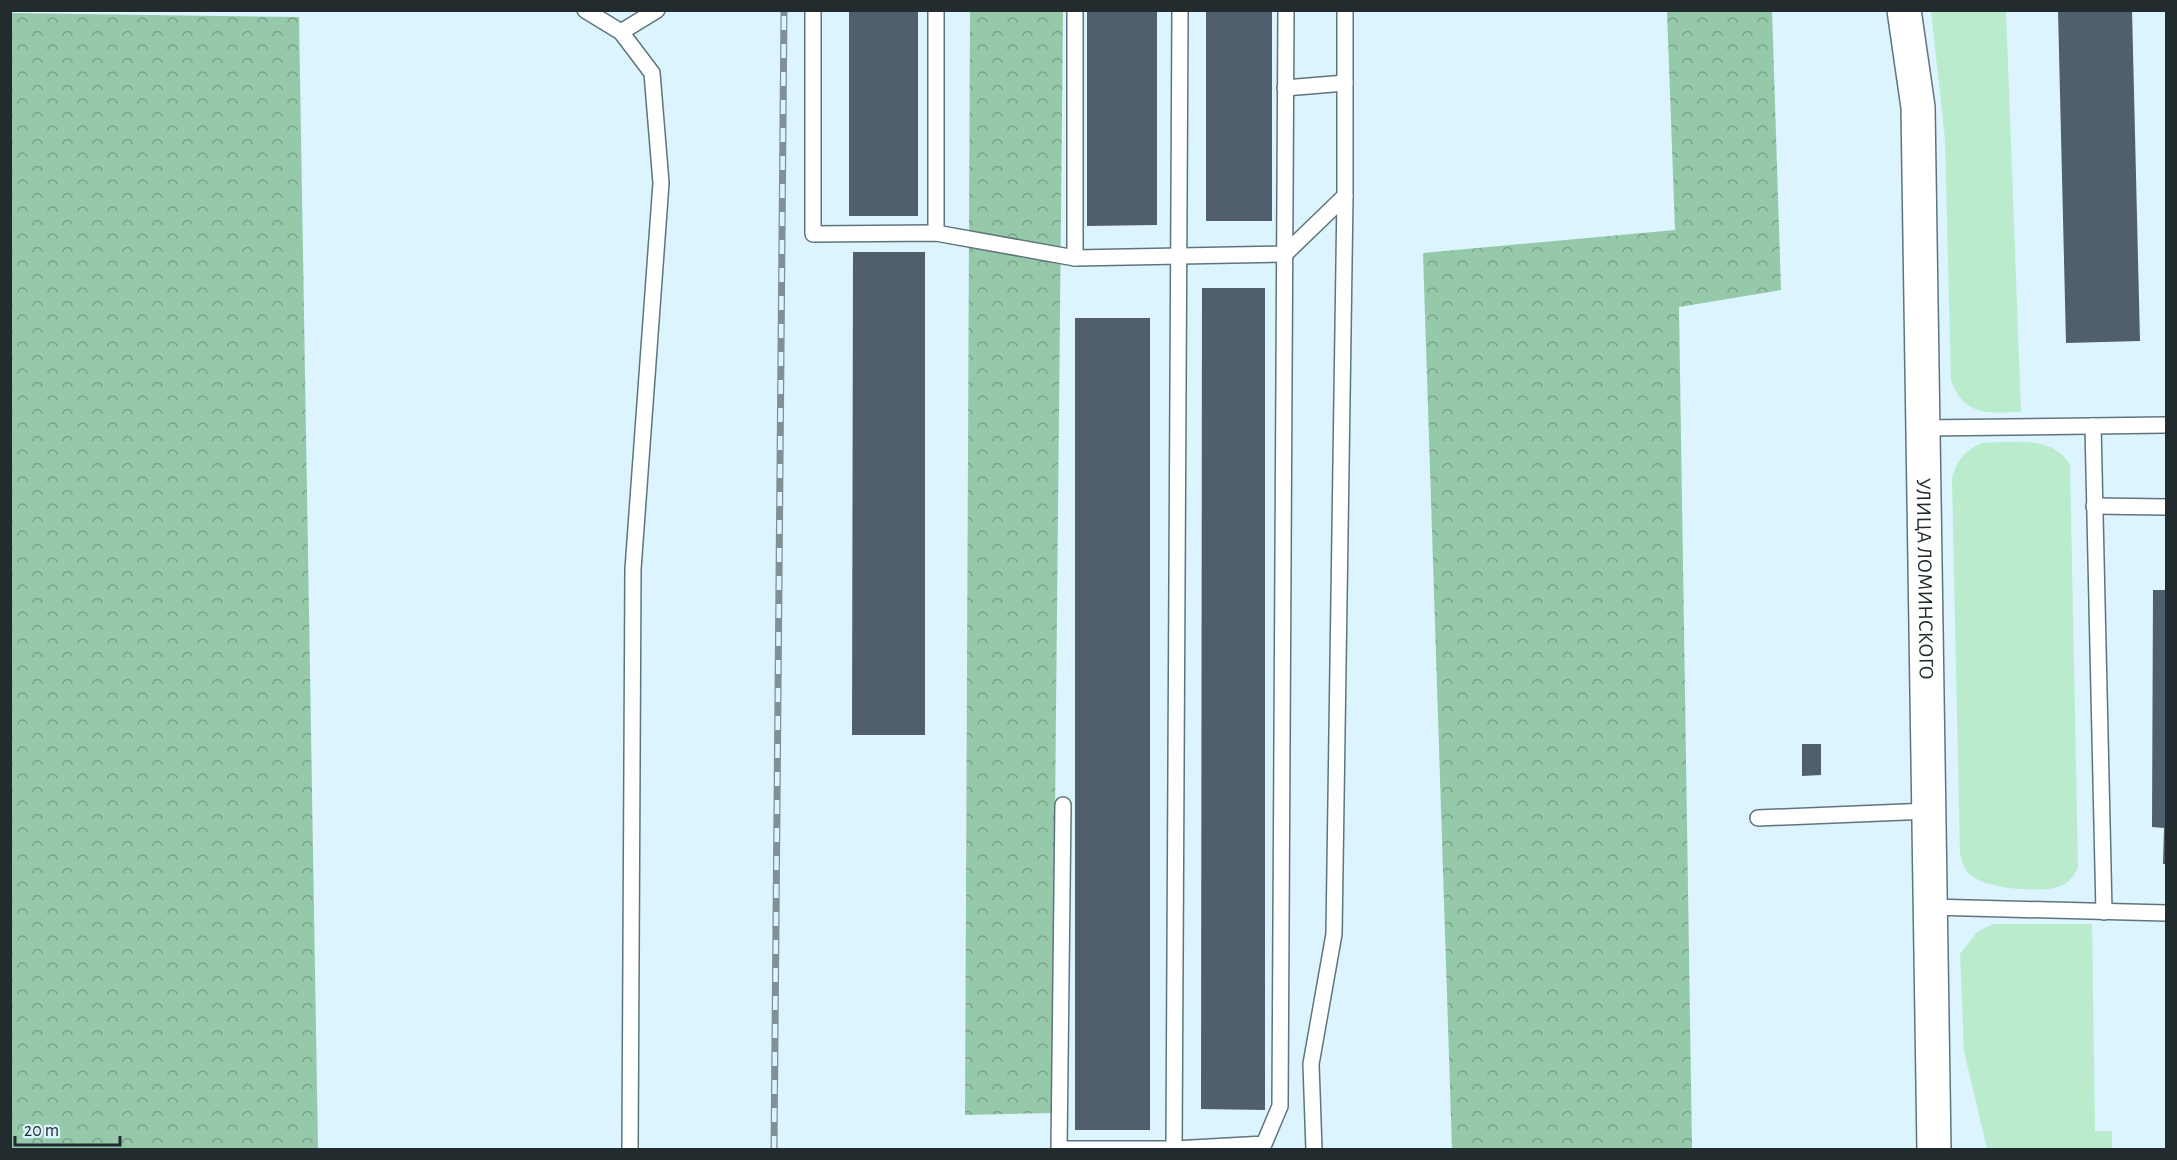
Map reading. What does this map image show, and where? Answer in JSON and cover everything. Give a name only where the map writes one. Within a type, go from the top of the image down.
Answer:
[{"type":"street","name":"УЛИЦА ЛОМИНСКОГО","points":[[1904,10],[1917,107],[1934,1149]]},
{"type":"lane","points":[[585,10],[621,32],[652,73],[661,183],[633,568],[630,1149]]},
{"type":"lane","points":[[621,32],[657,10]]},
{"type":"lane","points":[[813,10],[813,234],[936,233],[1074,258],[1285,254],[1345,196]]},
{"type":"lane","points":[[936,10],[936,233]]},
{"type":"lane","points":[[1074,258],[1075,10]]},
{"type":"lane","points":[[1174,1149],[1180,10]]},
{"type":"lane","points":[[1063,805],[1059,1149],[1174,1149],[1264,1144],[1280,1106],[1286,10]]},
{"type":"lane","points":[[1314,1149],[1311,1064],[1334,934],[1345,196],[1345,10]]},
{"type":"lane","points":[[1285,88],[1345,83]]},
{"type":"lane","points":[[1923,428],[2166,425]]},
{"type":"lane","points":[[2093,426],[2104,912]]},
{"type":"lane","points":[[2094,506],[2166,507]]},
{"type":"lane","points":[[1758,818],[1929,811]]},
{"type":"lane","points":[[1930,907],[2166,913]]},
{"type":"green space","points":[[970,11],[1063,11],[1052,1113],[965,1115]]},
{"type":"green space","points":[[1667,11],[1772,11],[1781,290],[1679,307],[1692,1149],[1452,1149],[1423,253],[1675,230]]},
{"type":"green space","points":[[1931,11],[2006,11],[2021,412],[1978,410],[1962,400],[1951,380],[1945,139]]},
{"type":"green space","points":[[11,13],[299,17],[318,1149],[11,1149]]},
{"type":"green space","points":[[2031,442],[2042,444],[2053,448],[2070,465],[2078,868],[2062,886],[2049,889],[2011,888],[1984,882],[1967,872],[1960,855],[1952,478],[1962,457],[1981,443]]},
{"type":"green space","points":[[1993,924],[2092,924],[2095,1131],[2112,1131],[2112,1149],[1987,1149],[1964,1051],[1960,954],[1978,931]]},
{"type":"building","points":[[849,10],[918,10],[918,216],[849,216]]},
{"type":"building","points":[[1087,10],[1157,10],[1157,225],[1087,226]]},
{"type":"building","points":[[1206,10],[1272,10],[1272,221],[1206,221]]},
{"type":"building","points":[[2058,10],[2132,10],[2140,341],[2066,343]]},
{"type":"building","points":[[853,252],[925,252],[925,735],[852,735]]},
{"type":"building","points":[[1202,288],[1265,288],[1265,1110],[1201,1109]]},
{"type":"building","points":[[1075,318],[1150,318],[1150,1130],[1075,1130]]},
{"type":"building","points":[[2153,590],[2166,590],[2166,864],[2163,864],[2164,828],[2152,827]]},
{"type":"building","points":[[1802,744],[1821,744],[1821,775],[1802,776]]},
{"type":"railway","points":[[774,1150],[784,10]]}]
